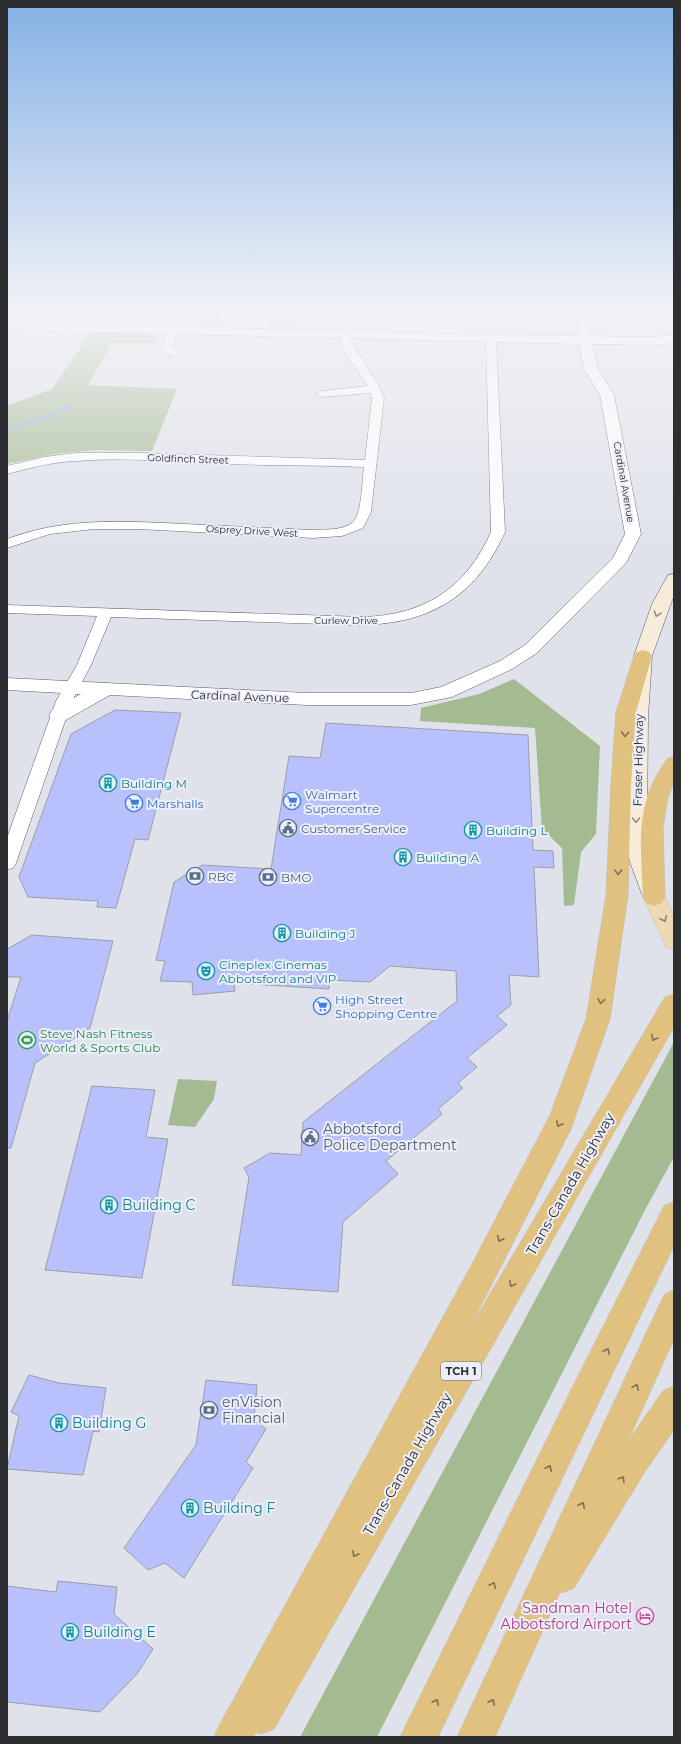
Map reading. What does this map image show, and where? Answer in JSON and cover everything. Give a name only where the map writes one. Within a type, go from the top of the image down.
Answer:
[{"type":"highway","points":[[233,1737],[482,1274],[562,1120],[598,1019],[617,896],[621,784],[626,712],[643,656]]},
{"type":"highway","points":[[654,897],[652,817],[661,786],[674,764]]},
{"type":"highway","name":"Trans-Canada Highway","points":[[249,1737],[674,1004]]},
{"type":"highway","points":[[419,1737],[582,1400],[674,1216]]},
{"type":"highway","points":[[476,1737],[674,1305]]},
{"type":"highway","points":[[513,1655],[635,1459],[674,1402]]},
{"type":"main road","name":"Fraser Highway","points":[[674,579],[661,604],[643,656],[638,717],[636,834],[641,862],[654,897],[674,940]]},
{"type":"street","points":[[322,394],[350,391]]},
{"type":"street","name":"Osprey Drive West","points":[[7,544],[32,533],[77,525],[122,525],[313,534],[342,532],[358,525],[365,512],[378,398],[376,391]]},
{"type":"street","name":"Curlew Drive","points":[[7,609],[355,622],[389,619],[422,611],[442,602],[460,588],[477,570],[491,550],[498,532],[493,391]]},
{"type":"street","name":"Cardinal Avenue","points":[[7,674],[74,682],[108,690],[361,700],[411,699],[445,693],[506,665],[530,648],[620,560],[632,534],[630,512],[610,407],[605,391]]},
{"type":"street","name":"Goldfinch Street","points":[[7,470],[44,461],[76,457],[139,457],[370,464]]},
{"type":"street","points":[[7,863],[64,700],[84,665],[106,612]]},
{"type":"street","name":"Cardinal Avenue","points":[[7,684],[74,682],[363,691],[410,691],[471,681]]},
{"type":"street","points":[[59,715],[90,697],[108,690]]},
{"type":"green space","points":[[46,391],[176,391],[152,451],[94,450],[55,454],[7,464],[7,406]]},
{"type":"green space","points":[[514,679],[600,746],[596,834],[581,852],[574,905],[564,906],[562,848],[542,829],[535,728],[420,721],[421,708],[479,694]]},
{"type":"green space","points":[[674,1042],[674,1157],[645,1210],[377,1737],[300,1737]]},
{"type":"green space","points":[[178,1079],[217,1081],[214,1099],[195,1127],[168,1125]]},
{"type":"building","name":"Building M","points":[[115,710],[181,713],[148,840],[135,839],[116,908],[97,907],[98,901],[28,897],[19,877],[71,734]]},
{"type":"building","points":[[326,723],[528,735],[533,850],[553,851],[554,868],[534,867],[539,977],[509,975],[511,1005],[497,1016],[507,1025],[467,1058],[477,1067],[458,1083],[463,1088],[438,1109],[442,1114],[386,1161],[398,1174],[343,1222],[338,1292],[232,1285],[249,1177],[244,1168],[270,1153],[301,1155],[303,1122],[457,1001],[456,971],[390,966],[370,982],[329,980],[329,989],[234,983],[235,991],[193,995],[192,982],[160,981],[165,961],[156,960],[174,882],[202,865],[271,869],[289,756],[320,758]]},
{"type":"building","points":[[32,935],[113,941],[90,1028],[35,1063],[11,1148],[7,1148],[7,1021],[21,977],[7,977],[7,949]]},
{"type":"building","name":"Building C","points":[[92,1086],[155,1090],[146,1137],[168,1139],[142,1278],[45,1270]]},
{"type":"building","name":"Building G","points":[[29,1375],[59,1383],[106,1388],[99,1432],[93,1431],[83,1475],[7,1469],[19,1416],[11,1412]]},
{"type":"building","name":"Building F","points":[[206,1380],[257,1385],[254,1420],[266,1429],[246,1462],[253,1468],[184,1578],[165,1563],[148,1570],[124,1548],[196,1445]]},
{"type":"building","name":"Building E","points":[[58,1581],[117,1587],[114,1614],[153,1649],[137,1674],[100,1712],[7,1702],[7,1586],[56,1592]]},
{"type":"waterway","points":[[7,428],[47,418],[70,406]]},
{"type":"place","name":"Building M","points":[[108,783]]},
{"type":"place","name":"Walmart Supercentre","points":[[292,801]]},
{"type":"place","name":"Marshalls","points":[[134,803]]},
{"type":"place","name":"Customer Service","points":[[288,828]]},
{"type":"place","name":"Building L","points":[[473,830]]},
{"type":"place","name":"Building A","points":[[403,857]]},
{"type":"place","name":"RBC","points":[[195,876]]},
{"type":"place","name":"BMO","points":[[268,877]]},
{"type":"place","name":"Building J","points":[[282,933]]},
{"type":"place","name":"Cineplex Cinemas Abbotsford and VIP","points":[[206,971]]},
{"type":"place","name":"High Street Shopping Centre","points":[[322,1006]]},
{"type":"place","name":"Steve Nash Fitness World & Sports Club","points":[[27,1040]]},
{"type":"place","name":"Abbotsford Police Department","points":[[310,1137]]},
{"type":"place","name":"Building C","points":[[109,1205]]},
{"type":"place","name":"enVision Financial","points":[[209,1410]]},
{"type":"place","name":"Building G","points":[[59,1423]]},
{"type":"place","name":"Building F","points":[[190,1508]]},
{"type":"place","name":"Sandman Hotel Abbotsford Airport","points":[[645,1616]]},
{"type":"place","name":"Building E","points":[[70,1632]]}]
